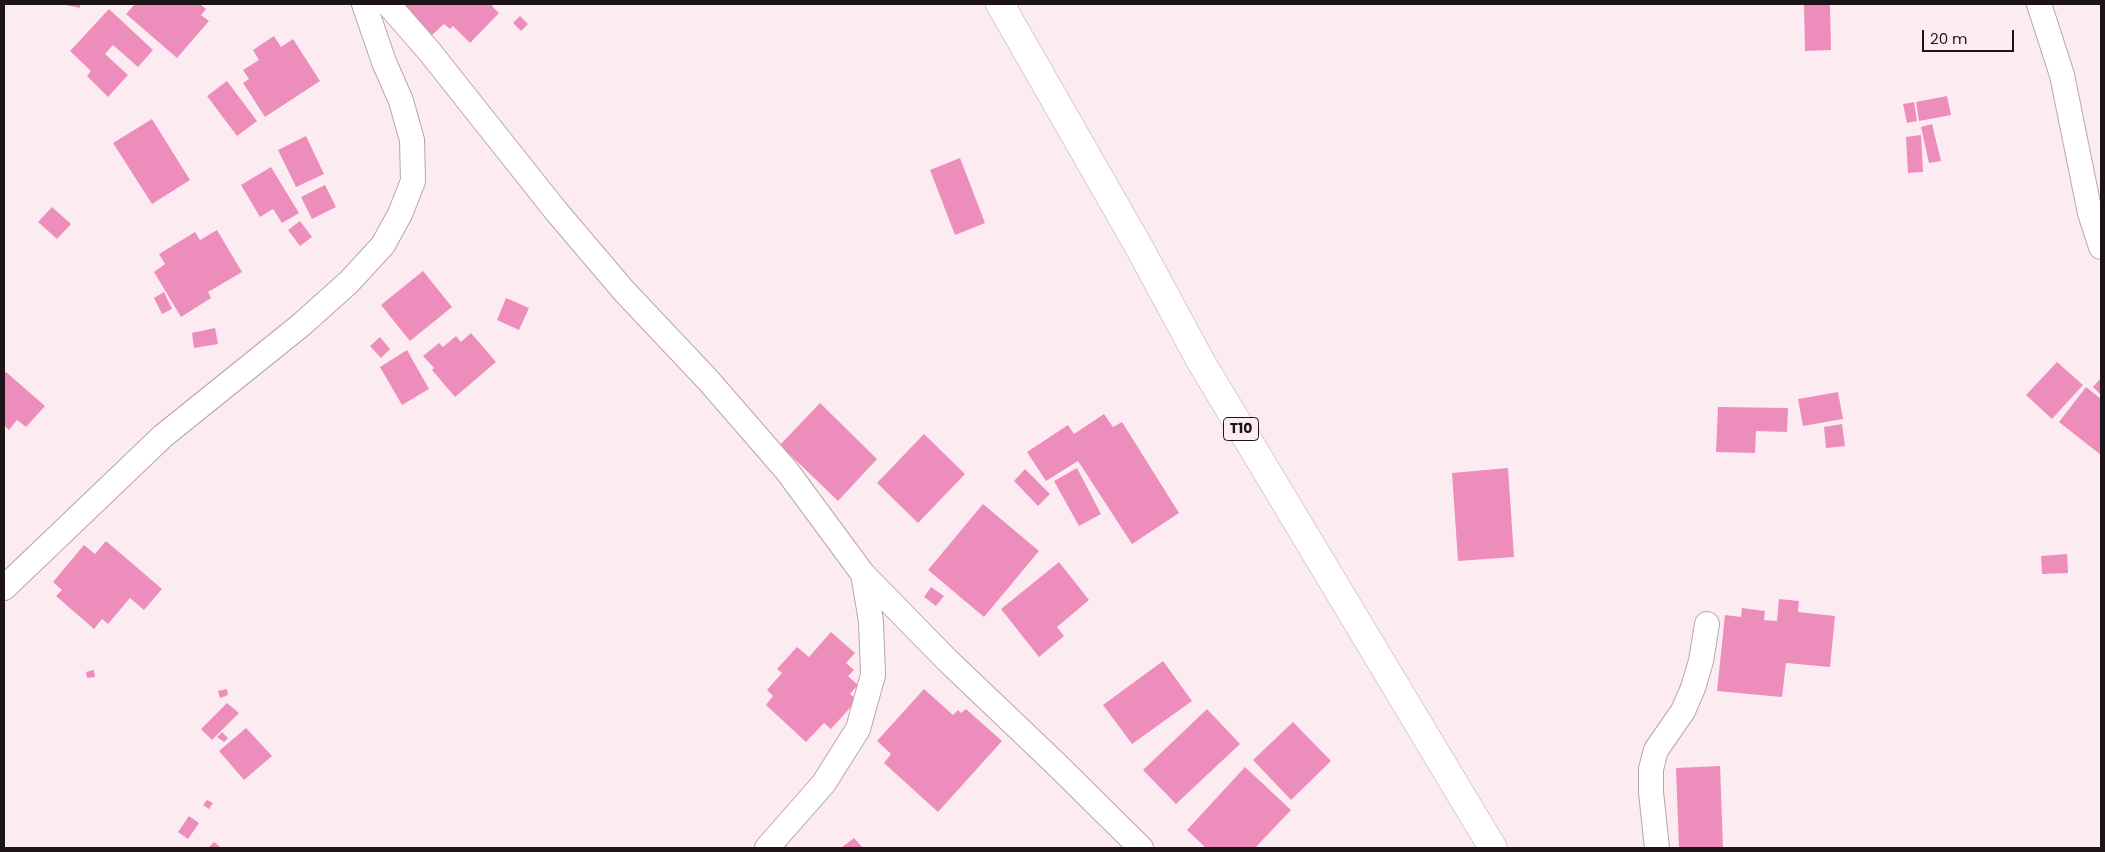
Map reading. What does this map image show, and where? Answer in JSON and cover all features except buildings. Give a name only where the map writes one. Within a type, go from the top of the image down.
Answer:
[{"type":"highway","name":"T10","points":[[1000,4],[1139,247],[1201,362],[1493,848]]},
{"type":"street","points":[[4,588],[163,436],[301,325],[349,282],[383,246],[400,214],[413,181],[412,140],[401,101],[384,62],[364,4]]},
{"type":"street","points":[[388,4],[556,211],[624,291],[708,380],[787,471],[863,574],[947,660],[1141,848]]},
{"type":"street","points":[[2039,4],[2062,75],[2090,213],[2101,247]]},
{"type":"street","points":[[767,848],[824,783],[858,728],[873,675],[871,621],[863,574]]},
{"type":"street","points":[[1657,848],[1651,792],[1651,770],[1656,750],[1683,712],[1694,688],[1707,624]]}]
